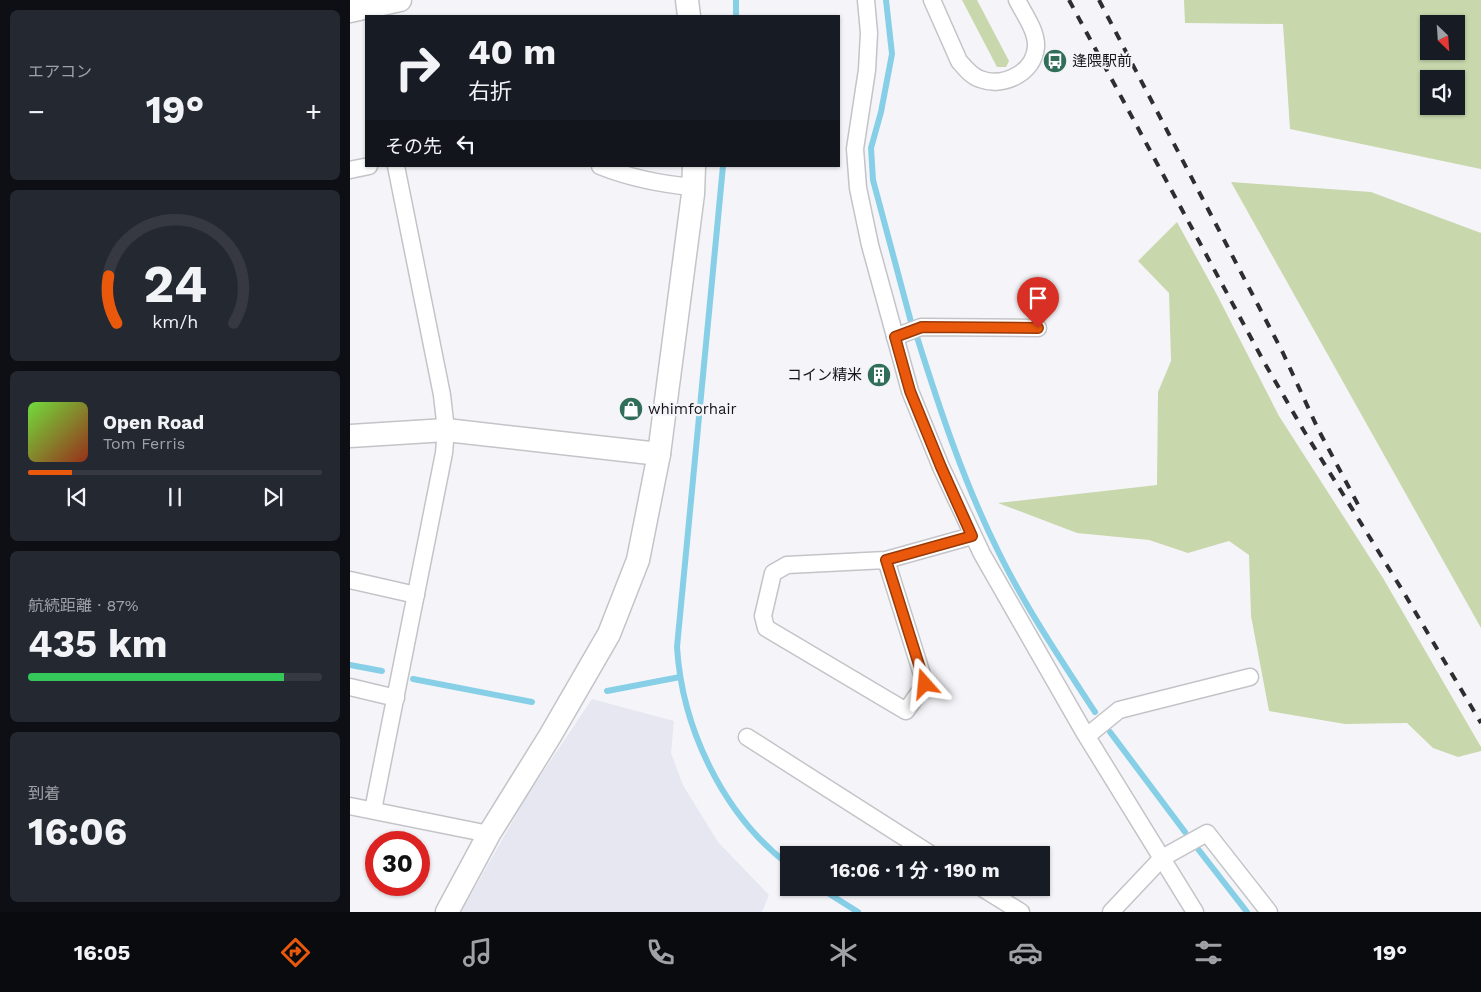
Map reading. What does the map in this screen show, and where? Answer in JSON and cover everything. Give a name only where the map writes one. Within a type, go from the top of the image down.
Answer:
[{"type":"street","points":[[350,11],[375,11],[400,0]]},
{"type":"street","points":[[687,0],[689,15]]},
{"type":"street","points":[[866,0],[869,33],[867,70],[855,149],[858,188],[870,245],[910,391],[972,536],[1087,736],[1195,912]]},
{"type":"street","points":[[932,0],[954,51],[965,68],[978,79],[985,80],[1008,79],[1022,73],[1028,68],[1036,49],[1033,32],[1017,0]]},
{"type":"street","points":[[1006,0],[1026,44],[1026,53],[1021,66],[1008,79]]},
{"type":"street","points":[[350,170],[365,167]]},
{"type":"street","points":[[373,810],[444,453],[446,430],[442,394],[396,167]]},
{"type":"street","points":[[447,912],[489,834],[550,736],[609,634],[638,560],[659,454],[693,177],[658,183],[619,174],[602,167]]},
{"type":"street","points":[[895,337],[922,327],[1038,328]]},
{"type":"street","points":[[350,436],[446,430],[659,454]]},
{"type":"street","points":[[886,560],[925,684],[906,711],[766,628],[763,616],[773,573],[787,565],[886,560],[972,536]]},
{"type":"street","points":[[350,580],[416,594]]},
{"type":"street","points":[[1087,736],[1120,710],[1250,677]]},
{"type":"street","points":[[350,687],[396,698]]},
{"type":"street","points":[[747,737],[918,846]]},
{"type":"street","points":[[350,806],[489,834]]},
{"type":"street","points":[[1111,912],[1162,858],[1207,833],[1269,912]]},
{"type":"street","points":[[995,896],[1021,912]]},
{"type":"shaded area","points":[[592,699],[674,721],[671,753],[683,785],[718,842],[769,895],[762,912],[461,912],[528,794]]},
{"type":"green space","points":[[962,0],[977,0],[1009,61],[1006,67],[997,67]]},
{"type":"green space","points":[[1184,0],[1481,0],[1481,169],[1290,129],[1283,24],[1185,23]]},
{"type":"green space","points":[[1231,182],[1371,192],[1481,233],[1481,628]]},
{"type":"green space","points":[[1177,222],[1279,416],[1383,578],[1481,747],[1481,751],[1458,757],[1433,748],[1407,723],[1345,724],[1269,711],[1251,616],[1249,555],[1229,541],[1188,553],[1149,540],[1077,533],[998,503],[1157,485],[1158,392],[1171,361],[1169,293],[1138,261]]},
{"type":"waterway","points":[[736,0],[736,15]]},
{"type":"waterway","points":[[886,0],[892,54],[881,112],[871,148],[873,180],[911,322]]},
{"type":"waterway","points":[[723,167],[677,647],[687,708],[710,768],[744,821],[765,845],[780,858]]},
{"type":"waterway","points":[[917,337],[954,446],[986,527],[1032,614],[1095,712]]},
{"type":"waterway","points":[[350,665],[382,671]]},
{"type":"waterway","points":[[607,691],[680,677]]},
{"type":"waterway","points":[[413,679],[532,702]]},
{"type":"waterway","points":[[1110,732],[1185,832]]},
{"type":"waterway","points":[[1198,849],[1247,912]]},
{"type":"waterway","points":[[833,896],[858,912]]},
{"type":"railway","points":[[1069,0],[1264,362],[1481,723]]},
{"type":"railway","points":[[1099,0],[1283,353],[1318,429],[1362,512]]},
{"type":"place","name":"逢隈駅前","points":[[1055,61]]},
{"type":"place","name":"コイン精米","points":[[879,375]]},
{"type":"place","name":"whimforhair","points":[[631,409]]},
{"type":"route","points":[[925,684],[886,560],[972,536],[910,391],[895,337],[922,327],[1038,328]]}]
